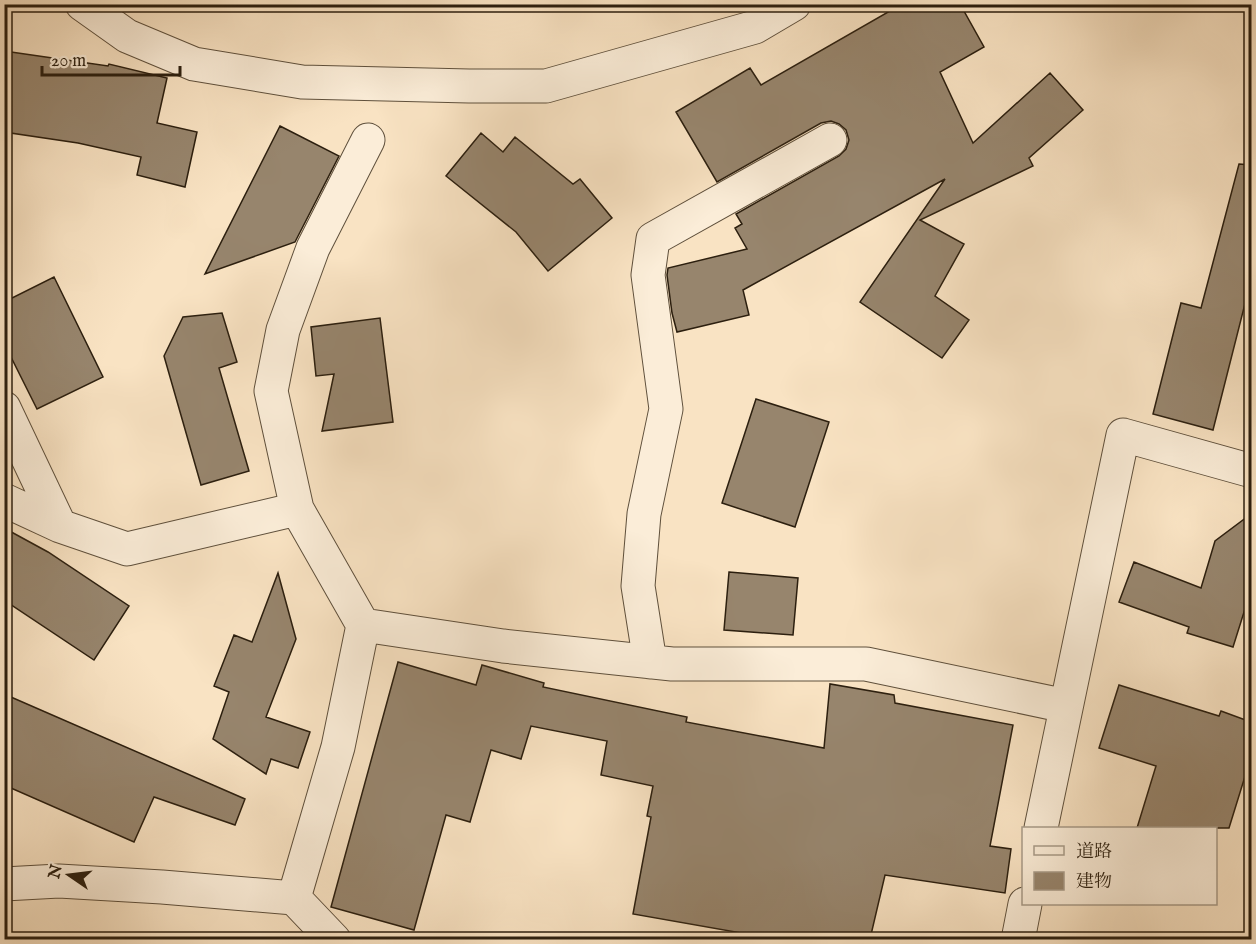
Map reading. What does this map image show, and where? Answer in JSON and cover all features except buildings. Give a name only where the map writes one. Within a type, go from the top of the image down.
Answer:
[{"type":"street","points":[[82,4],[127,36],[194,64],[302,82],[546,86],[755,27],[794,4]]},
{"type":"street","points":[[294,898],[338,747],[363,625],[297,509],[271,391],[283,330],[313,248],[368,140]]},
{"type":"street","points":[[650,662],[638,586],[644,514],[666,409],[648,275],[653,239],[830,140]]},
{"type":"street","points":[[4,408],[60,526]]},
{"type":"street","points":[[1041,827],[1123,435],[1251,471]]},
{"type":"street","points":[[4,500],[60,526],[127,549],[297,509]]},
{"type":"street","points":[[363,625],[503,646],[672,664],[866,664],[1066,706]]},
{"type":"street","points":[[4,884],[59,881],[294,898],[334,939]]},
{"type":"street","points":[[1018,939],[1025,905]]}]
